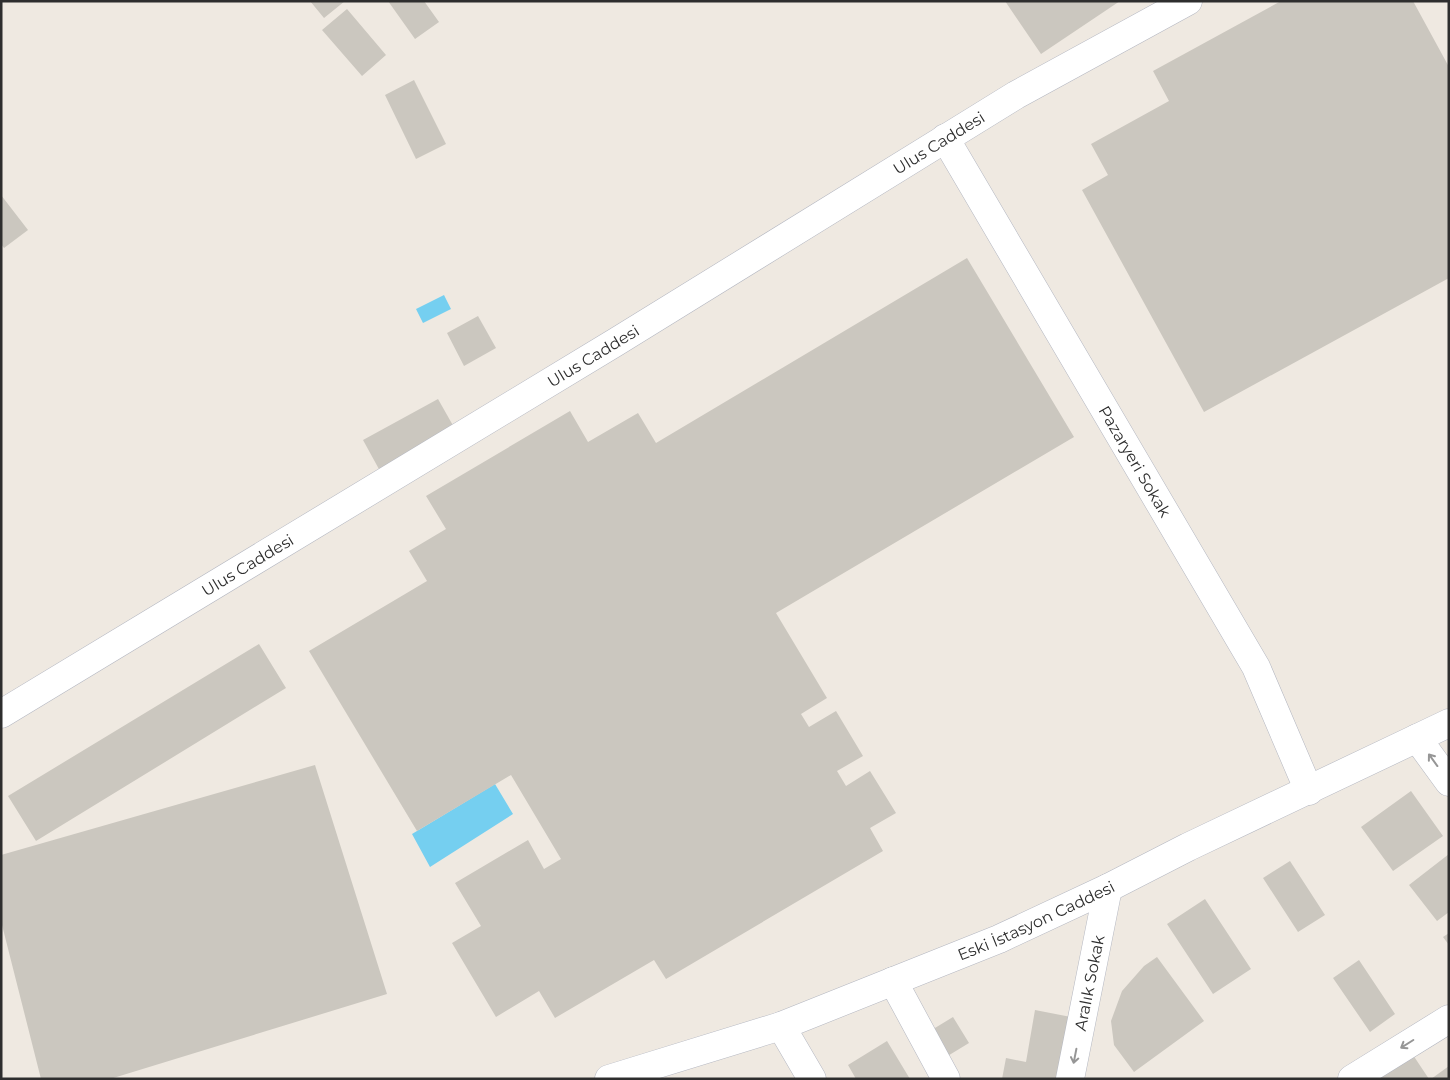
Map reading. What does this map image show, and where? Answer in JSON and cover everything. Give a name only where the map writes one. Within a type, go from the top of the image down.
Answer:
[{"type":"street","name":"Ulus Caddesi","points":[[1,714],[616,342],[1016,95],[1188,1]]},
{"type":"street","name":"Pazaryeri Sokak","points":[[945,138],[1256,667],[1309,791]]},
{"type":"street","name":"Eski İstasyon Caddesi","points":[[609,1079],[781,1026],[999,939],[1449,723]]},
{"type":"street","points":[[1417,738],[1449,782]]},
{"type":"street","name":"Aralık Sokak","points":[[1070,1079],[1108,888]]},
{"type":"street","points":[[893,981],[946,1079]]},
{"type":"street","points":[[1352,1079],[1449,1019]]},
{"type":"street","points":[[781,1026],[812,1079]]},
{"type":"water","points":[[444,295],[451,309],[423,323],[416,309]]},
{"type":"water","points":[[495,784],[513,814],[430,867],[412,834]]},
{"type":"building","points":[[310,1],[345,1],[324,18]]},
{"type":"building","points":[[388,1],[424,1],[439,22],[415,39]]},
{"type":"building","points":[[1005,1],[1120,1],[1041,54]]},
{"type":"building","points":[[1281,1],[1413,1],[1449,67],[1449,278],[1204,412],[1082,190],[1108,175],[1091,144],[1169,101],[1153,71]]},
{"type":"building","points":[[347,9],[386,55],[362,76],[322,30]]},
{"type":"building","points":[[414,80],[446,144],[416,159],[385,95]]},
{"type":"building","points":[[1,195],[28,230],[4,248],[1,244]]},
{"type":"building","points":[[967,258],[1074,437],[776,613],[827,698],[801,714],[809,727],[836,711],[863,756],[837,771],[846,786],[870,771],[896,813],[870,828],[883,851],[666,979],[654,960],[555,1018],[539,991],[496,1017],[452,943],[481,926],[455,883],[528,840],[544,869],[561,859],[511,775],[417,831],[309,651],[427,581],[409,551],[446,529],[426,496],[570,411],[588,442],[638,413],[656,443]]},
{"type":"building","points":[[478,316],[496,348],[464,366],[447,333]]},
{"type":"building","points":[[438,399],[455,429],[380,471],[363,440]]},
{"type":"building","points":[[259,644],[286,688],[36,841],[8,796]]},
{"type":"building","points":[[315,765],[387,994],[110,1079],[41,1079],[1,921],[1,855]]},
{"type":"building","points":[[1411,791],[1443,836],[1393,871],[1361,827]]},
{"type":"building","points":[[1449,854],[1449,912],[1437,921],[1409,885]]},
{"type":"building","points":[[1290,861],[1325,915],[1298,932],[1263,878]]},
{"type":"building","points":[[1205,899],[1251,969],[1213,994],[1167,924]]},
{"type":"building","points":[[1449,933],[1449,945],[1443,937]]},
{"type":"building","points":[[1157,957],[1204,1021],[1134,1072],[1114,1045],[1111,1021],[1122,991],[1144,966]]},
{"type":"building","points":[[1359,960],[1395,1014],[1370,1032],[1333,978]]},
{"type":"building","points":[[1035,1010],[1076,1018],[1065,1079],[1002,1079],[1006,1058],[1026,1062]]},
{"type":"building","points":[[953,1017],[969,1043],[946,1057],[930,1031]]},
{"type":"building","points":[[887,1041],[910,1079],[856,1079],[848,1065]]},
{"type":"building","points":[[1409,1049],[1429,1079],[1362,1079]]},
{"type":"building","points":[[1449,1066],[1449,1079],[1431,1079]]}]
